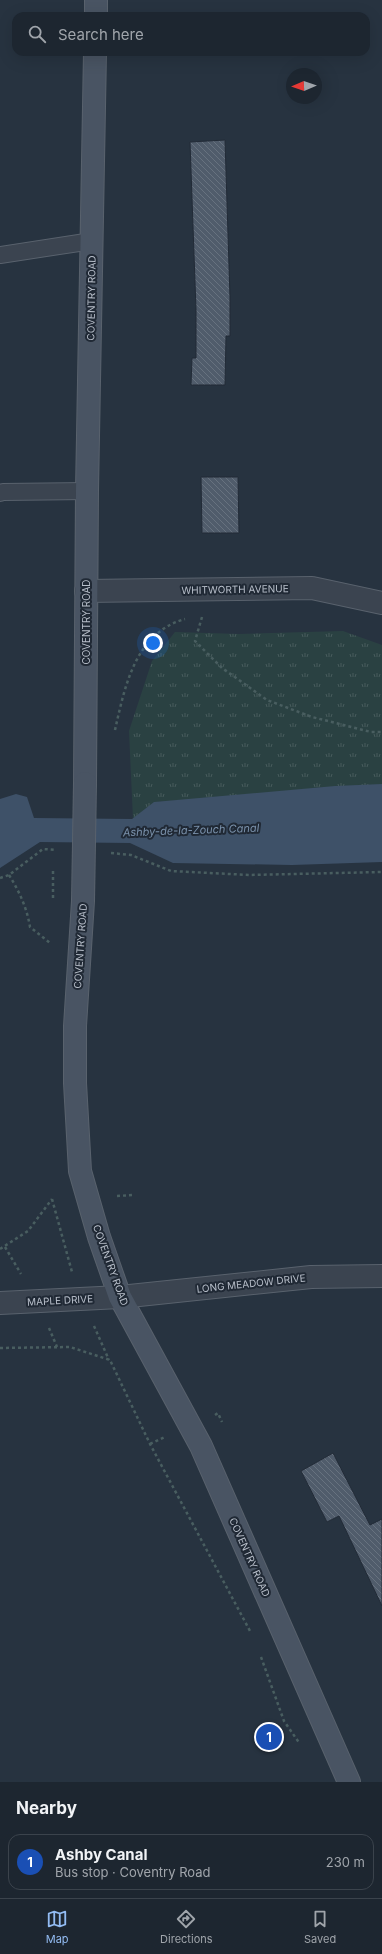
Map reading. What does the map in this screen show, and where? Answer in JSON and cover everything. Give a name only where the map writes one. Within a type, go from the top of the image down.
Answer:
[{"type":"main road","points":[[96,0],[96,12]]},
{"type":"main road","name":"COVENTRY ROAD","points":[[95,56],[87,491],[83,901],[75,1033],[75,1083],[80,1171],[99,1237],[120,1297],[201,1446],[349,1782]]},
{"type":"street","name":"WHITWORTH AVENUE","points":[[86,591],[312,588],[382,603]]},
{"type":"street","name":"LONG MEADOW DRIVE","points":[[120,1297],[311,1277],[382,1276]]},
{"type":"street","name":"MAPLE DRIVE","points":[[0,1303],[120,1297]]},
{"type":"lane","points":[[0,255],[92,241]]},
{"type":"lane","points":[[0,493],[87,491]]},
{"type":"path","points":[[195,617],[203,615],[194,642],[222,668],[267,700],[312,717],[371,732],[382,732]]},
{"type":"path","points":[[114,733],[122,699],[136,660],[152,637],[173,623],[188,619]]},
{"type":"path","points":[[0,878],[9,874],[43,849],[59,850]]},
{"type":"path","points":[[107,853],[131,855],[171,871],[249,875],[382,872]]},
{"type":"path","points":[[9,874],[18,890],[28,914],[30,927],[50,943]]},
{"type":"path","points":[[0,1249],[28,1232],[52,1198]]},
{"type":"path","points":[[0,1348],[70,1347],[110,1360],[150,1444],[252,1636]]},
{"type":"path","points":[[258,1650],[284,1721],[301,1746]]},
{"type":"green space","points":[[343,631],[382,645],[382,787],[155,802],[133,819],[129,731],[152,661],[175,632],[239,634]]},
{"type":"water","name":"Ashby-de-la-Zouch Canal","points":[[382,784],[382,862],[292,865],[173,863],[130,843],[40,842],[0,868],[0,799],[16,794],[27,797],[34,818],[132,819],[154,802],[335,786]]},
{"type":"building","points":[[225,140],[230,336],[226,336],[225,385],[191,385],[192,358],[196,358],[196,310],[190,142]]},
{"type":"building","points":[[201,477],[238,477],[239,533],[202,533]]},
{"type":"building","points":[[333,1453],[370,1525],[382,1519],[382,1606],[339,1516],[327,1522],[301,1471]]},
{"type":"place","name":"Ashby Canal","points":[[269,1737]]}]
